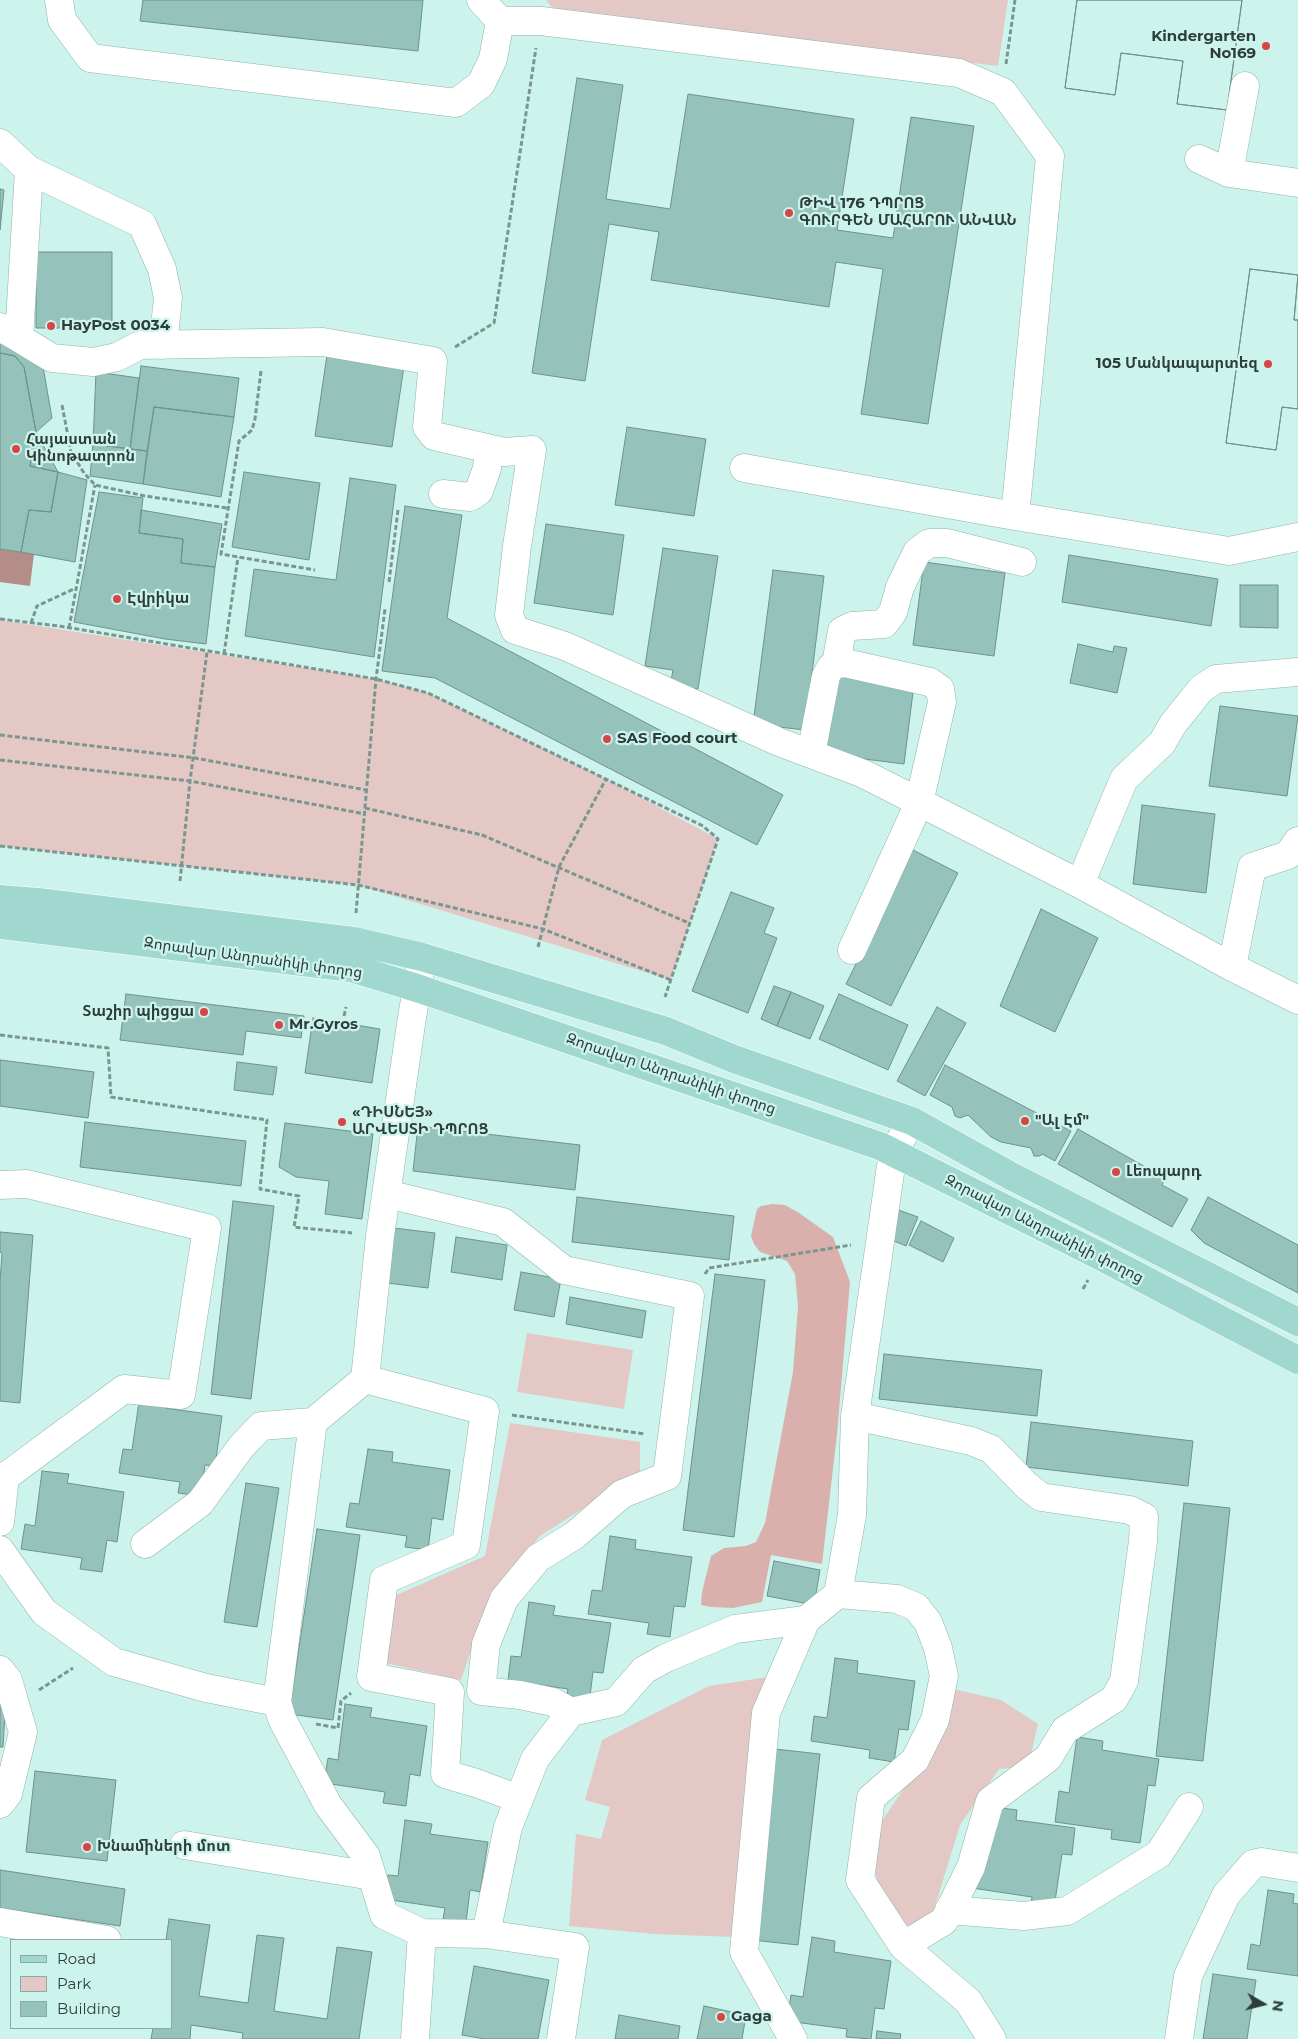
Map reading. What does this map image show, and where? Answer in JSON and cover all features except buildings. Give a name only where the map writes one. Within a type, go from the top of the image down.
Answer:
[{"type":"main road","name":"Զորավար Անդրանիկի փողոց","points":[[0,899],[354,941],[422,957],[666,1032],[734,1059],[912,1121],[1011,1176],[1298,1322]]},
{"type":"main road","name":"Զորավար Անդրանիկի փողոց","points":[[0,925],[351,968],[417,988],[880,1146],[1085,1249],[1298,1360]]},
{"type":"lane","points":[[59,0],[62,20],[90,58],[456,103],[481,84],[493,60],[500,21]]},
{"type":"lane","points":[[481,0],[500,21],[540,21],[959,73],[1003,92],[1050,156],[1015,516]]},
{"type":"lane","points":[[1230,173],[1245,86]]},
{"type":"lane","points":[[0,143],[29,170],[142,224],[162,269],[168,298],[163,345]]},
{"type":"lane","points":[[1199,159],[1230,173],[1298,183]]},
{"type":"lane","points":[[29,170],[9,332],[52,358],[93,362],[117,357],[140,345],[323,342],[433,360],[427,426],[434,436],[490,450],[504,452],[532,450],[517,546],[509,615],[515,630],[565,646],[779,742],[864,774],[1080,884],[1232,967],[1298,1000]]},
{"type":"lane","points":[[443,494],[470,497],[479,490],[490,450]]},
{"type":"lane","points":[[744,468],[1015,516],[1229,551],[1298,537]]},
{"type":"lane","points":[[836,664],[842,631],[852,626],[884,624],[893,612],[900,587],[917,552],[929,543],[947,543],[1022,562]]},
{"type":"lane","points":[[811,754],[826,676],[831,667],[836,664],[845,663],[930,682],[940,689],[942,702],[919,803],[852,950]]},
{"type":"lane","points":[[1080,884],[1124,779],[1162,743],[1173,724],[1201,689],[1216,679],[1298,672]]},
{"type":"lane","points":[[1232,967],[1252,867],[1288,855],[1298,841]]},
{"type":"lane","points":[[145,1544],[200,1503],[241,1446],[261,1426],[313,1422],[365,1379],[380,1236],[422,957]]},
{"type":"lane","points":[[793,2039],[744,1952],[766,1713],[806,1620],[838,1594],[852,1515],[855,1416],[893,1152],[912,1121]]},
{"type":"lane","points":[[0,1185],[27,1184],[207,1228],[181,1395],[124,1389],[4,1477],[0,1522]]},
{"type":"lane","points":[[387,1194],[503,1222],[564,1270],[690,1296],[666,1476],[622,1494],[575,1535],[538,1558],[504,1598],[486,1644],[481,1690],[553,1702],[571,1712]]},
{"type":"lane","points":[[365,1379],[484,1411],[466,1545],[384,1580],[370,1677],[450,1692],[445,1774],[476,1782],[519,1799],[508,1827],[486,1934]]},
{"type":"lane","points":[[855,1416],[971,1441],[991,1449],[1026,1485],[1041,1497],[1130,1510],[1144,1517],[1143,1541],[1124,1681],[1114,1699],[1065,1730],[1048,1758],[990,1801],[971,1867],[944,1921],[903,1946]]},
{"type":"lane","points":[[313,1422],[280,1711],[328,1805],[366,1856],[384,1915],[422,1933],[486,1934],[575,1947],[561,2039]]},
{"type":"lane","points":[[0,1550],[44,1612],[114,1662],[280,1711]]},
{"type":"lane","points":[[838,1594],[896,1599],[916,1607],[928,1622],[938,1648],[944,1676],[934,1720],[915,1760],[871,1798],[860,1880],[903,1946],[968,2001],[992,2039]]},
{"type":"lane","points":[[508,1827],[535,1759],[571,1712],[616,1702],[644,1670],[666,1658],[735,1628],[806,1620]]},
{"type":"lane","points":[[0,1670],[8,1680],[23,1732],[8,1794],[0,1804]]},
{"type":"lane","points":[[949,1910],[1024,1916],[1067,1911],[1159,1854],[1188,1807]]},
{"type":"lane","points":[[184,1845],[372,1876]]},
{"type":"lane","points":[[1179,2039],[1188,1976],[1226,1895],[1252,1864],[1262,1862],[1298,1868]]},
{"type":"lane","points":[[0,1922],[101,1939]]},
{"type":"lane","points":[[415,2039],[422,1933]]},
{"type":"path","points":[[1003,92],[1014,0]]},
{"type":"path","points":[[433,360],[494,323],[540,21]]},
{"type":"path","points":[[265,343],[255,419],[252,430],[239,442],[221,554],[315,570]]},
{"type":"path","points":[[62,405],[71,452],[84,473],[95,485],[145,496],[228,508]]},
{"type":"path","points":[[69,628],[95,485]]},
{"type":"path","points":[[389,582],[398,510]]},
{"type":"path","points":[[224,654],[238,557]]},
{"type":"path","points":[[31,623],[37,606],[77,588]]},
{"type":"path","points":[[356,901],[376,679],[385,609]]},
{"type":"path","points":[[0,619],[69,628],[376,679],[428,693],[703,826],[718,839],[665,997]]},
{"type":"path","points":[[180,881],[190,781],[195,758],[207,652]]},
{"type":"path","points":[[0,735],[195,758],[366,790]]},
{"type":"path","points":[[0,760],[190,781],[364,814]]},
{"type":"path","points":[[538,947],[559,868],[606,779]]},
{"type":"path","points":[[365,808],[482,835],[689,923]]},
{"type":"path","points":[[0,846],[358,885],[543,929],[671,980]]},
{"type":"path","points":[[344,1016],[346,1007]]},
{"type":"path","points":[[0,1035],[108,1048],[111,1097],[267,1120],[260,1189],[299,1196],[294,1227],[380,1236]]},
{"type":"path","points":[[690,1296],[709,1268],[880,1240]]},
{"type":"path","points":[[1083,1289],[1089,1278]]},
{"type":"path","points":[[484,1411],[672,1438]]},
{"type":"path","points":[[15,1706],[99,1651]]},
{"type":"path","points":[[280,1711],[338,1728],[341,1701],[370,1677]]},
{"type":"green space","points":[[546,0],[1008,0],[998,66],[555,11]]},
{"type":"green space","points":[[0,620],[376,679],[428,693],[606,779],[718,839],[671,980],[358,885],[0,846]]},
{"type":"green space","points":[[527,1333],[633,1350],[624,1409],[517,1392]]},
{"type":"green space","points":[[510,1423],[640,1442],[640,1472],[540,1536],[488,1601],[461,1680],[381,1662],[392,1597],[485,1556]]},
{"type":"green space","points":[[768,1677],[734,1937],[654,1934],[569,1926],[576,1834],[601,1839],[610,1807],[585,1800],[602,1740],[709,1686]]},
{"type":"green space","points":[[949,1688],[1001,1700],[1038,1724],[1028,1767],[999,1769],[960,1825],[929,1926],[890,1924],[867,1843],[942,1732]]},
{"type":"shaded area","points":[[0,549],[34,554],[30,586],[0,582]]},
{"type":"shaded area","points":[[785,1205],[833,1237],[850,1282],[837,1434],[822,1564],[771,1555],[762,1602],[733,1608],[711,1607],[701,1605],[702,1592],[711,1556],[724,1548],[746,1546],[756,1542],[765,1523],[793,1372],[798,1306],[795,1274],[787,1261],[760,1252],[751,1236],[757,1209],[761,1206]]},
{"type":"place","name":"Kindergarten No169","points":[[1266,46]]},
{"type":"place","name":"ԹԻՎ 176 ԴՊՐՈՑ ԳՈՒՐԳԵՆ ՄԱՀԱՐՈՒ ԱՆՎԱՆ","points":[[789,213]]},
{"type":"place","name":"HayPost 0034","points":[[51,326]]},
{"type":"place","name":"105 Մանկապարտեզ","points":[[1268,364]]},
{"type":"place","name":"Հայաստան Կինոթատրոն","points":[[16,449]]},
{"type":"place","name":"Էվրիկա","points":[[117,599]]},
{"type":"place","name":"SAS Food court","points":[[607,739]]},
{"type":"place","name":"Տաշիր պիցցա","points":[[204,1012]]},
{"type":"place","name":"Mr.Gyros","points":[[279,1025]]},
{"type":"place","name":"\"Ալ Էմ\"","points":[[1025,1121]]},
{"type":"place","name":"«ԴԻՍՆԵՅ» ԱՐՎԵՍՏԻ ԴՊՐՈՑ","points":[[342,1122]]},
{"type":"place","name":"Լեոպարդ","points":[[1116,1172]]},
{"type":"place","name":"Խնամիների մոտ","points":[[87,1847]]},
{"type":"place","name":"Gaga","points":[[721,2017]]}]
